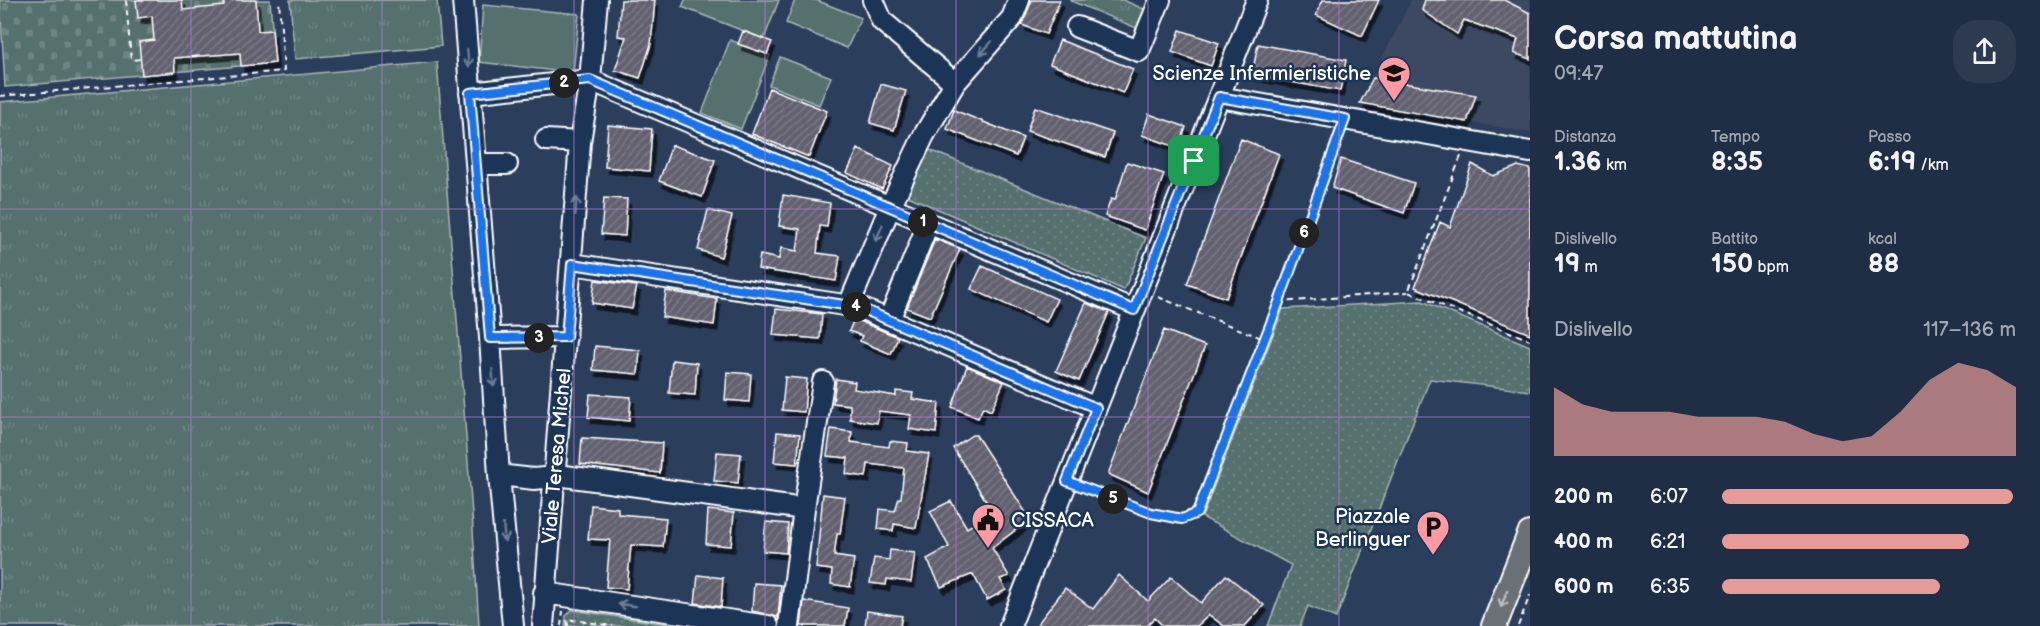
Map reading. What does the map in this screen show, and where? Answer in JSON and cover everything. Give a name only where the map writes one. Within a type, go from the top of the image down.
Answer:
[{"type":"main road","points":[[1494,626],[1530,534]]},
{"type":"street","points":[[463,0],[499,475],[513,626]]},
{"type":"street","name":"Viale Teresa Michel","points":[[543,626],[580,142],[590,80],[597,0]]},
{"type":"street","points":[[873,0],[882,21],[955,83]]},
{"type":"street","points":[[849,305],[890,207],[924,135],[955,83],[1012,18],[1019,0]]},
{"type":"street","points":[[1077,27],[1139,51],[1160,0]]},
{"type":"street","points":[[1010,626],[1257,0]]},
{"type":"street","points":[[470,93],[590,80],[1134,310]]},
{"type":"street","points":[[1219,97],[1530,152]]},
{"type":"street","points":[[546,140],[580,142]]},
{"type":"street","points":[[476,164],[507,164]]},
{"type":"street","points":[[889,320],[928,224]]},
{"type":"street","points":[[572,264],[849,305],[1096,408]]},
{"type":"street","points":[[490,338],[566,337]]},
{"type":"street","points":[[789,626],[823,382]]},
{"type":"street","points":[[499,475],[534,479],[565,476],[804,509]]},
{"type":"street","points":[[544,593],[768,626]]},
{"type":"path","points":[[126,0],[131,60],[141,59]]},
{"type":"path","points":[[0,96],[284,71],[279,0]]},
{"type":"path","points":[[1067,481],[1151,513],[1182,519],[1197,513],[1279,302],[1345,119]]},
{"type":"path","points":[[1408,292],[1467,141]]},
{"type":"path","points":[[1142,291],[1264,339]]},
{"type":"path","points":[[1279,302],[1408,292],[1530,340]]},
{"type":"path","points":[[1518,626],[1530,595]]},
{"type":"path","points":[[568,626],[567,619],[613,626]]},
{"type":"shaded area","points":[[1411,0],[1530,0],[1530,133],[1360,103]]},
{"type":"green space","points":[[0,0],[270,0],[275,63],[5,87]]},
{"type":"green space","points":[[290,0],[437,0],[441,46],[295,59]]},
{"type":"green space","points":[[685,0],[779,0],[764,39],[682,7]]},
{"type":"green space","points":[[795,0],[816,0],[861,18],[847,48],[786,23]]},
{"type":"green space","points":[[1071,0],[1123,0],[1146,10],[1139,29]]},
{"type":"green space","points":[[483,5],[579,14],[573,73],[479,62]]},
{"type":"green space","points":[[730,40],[770,55],[741,129],[702,113]]},
{"type":"green space","points":[[780,57],[831,77],[819,105],[769,85]]},
{"type":"green space","points":[[437,62],[479,626],[0,626],[0,102]]},
{"type":"green space","points":[[927,149],[1146,238],[1124,290],[908,196]]},
{"type":"green space","points":[[1422,301],[1530,346],[1530,391],[1430,379],[1336,618],[1308,606],[1300,626],[1268,626],[1291,565],[1202,517],[1283,309]]},
{"type":"green space","points":[[572,610],[680,626],[565,626],[566,616]]},
{"type":"building","points":[[136,0],[182,0],[183,10],[224,6],[224,0],[256,0],[258,31],[272,30],[275,63],[241,66],[240,53],[174,58],[175,72],[142,75],[139,42],[154,40],[152,16],[138,18]]},
{"type":"building","points":[[621,0],[655,0],[651,44],[640,78],[615,70],[626,37],[618,36]]},
{"type":"building","points":[[1032,0],[1060,0],[1046,34],[1022,25]]},
{"type":"building","points":[[1323,0],[1379,0],[1362,36],[1316,15]]},
{"type":"building","points":[[1425,0],[1504,0],[1530,13],[1530,59],[1514,53],[1518,39],[1464,20],[1457,34],[1422,10]]},
{"type":"building","points":[[1180,30],[1219,43],[1211,66],[1172,52]]},
{"type":"building","points":[[743,31],[772,42],[767,54],[738,44]]},
{"type":"building","points":[[1060,40],[1133,69],[1123,93],[1050,64]]},
{"type":"building","points":[[1258,44],[1346,60],[1340,91],[1252,75]]},
{"type":"building","points":[[1373,78],[1476,95],[1467,122],[1360,103]]},
{"type":"building","points":[[881,84],[906,91],[894,130],[870,123]]},
{"type":"building","points":[[769,88],[827,111],[809,157],[752,134]]},
{"type":"building","points":[[1035,107],[1113,133],[1105,157],[1027,131]]},
{"type":"building","points":[[954,110],[1023,138],[1016,156],[947,129]]},
{"type":"building","points":[[1149,114],[1186,127],[1179,148],[1142,135]]},
{"type":"building","points":[[608,125],[652,129],[649,171],[605,167]]},
{"type":"building","points":[[1241,139],[1279,154],[1226,298],[1187,284]]},
{"type":"building","points":[[672,145],[715,160],[702,197],[659,181]]},
{"type":"building","points":[[858,149],[893,166],[882,189],[847,173]]},
{"type":"building","points":[[1341,159],[1414,183],[1404,213],[1332,188]]},
{"type":"building","points":[[1127,162],[1164,174],[1145,230],[1105,216],[1111,199],[1115,200]]},
{"type":"building","points":[[1472,164],[1493,176],[1518,166],[1530,169],[1530,334],[1415,287],[1440,222],[1450,227]]},
{"type":"building","points":[[783,195],[830,203],[827,227],[820,226],[817,253],[840,256],[836,281],[758,269],[760,255],[779,259],[781,248],[797,251],[800,229],[779,226]]},
{"type":"building","points":[[604,198],[627,199],[625,236],[601,234]]},
{"type":"building","points":[[708,210],[732,216],[721,257],[698,250]]},
{"type":"building","points":[[935,239],[960,249],[930,317],[907,308]]},
{"type":"building","points":[[982,266],[1057,299],[1046,322],[971,289]]},
{"type":"building","points":[[595,280],[637,286],[632,309],[592,303]]},
{"type":"building","points":[[666,291],[717,299],[714,325],[662,317]]},
{"type":"building","points":[[1086,303],[1109,312],[1079,381],[1056,371]]},
{"type":"building","points":[[776,309],[822,314],[820,339],[773,335]]},
{"type":"building","points":[[854,319],[898,337],[891,354],[860,341],[862,336],[849,331]]},
{"type":"building","points":[[1164,330],[1205,346],[1148,492],[1108,474]]},
{"type":"building","points":[[595,346],[640,350],[638,374],[593,370]]},
{"type":"building","points":[[672,360],[697,363],[695,395],[669,393]]},
{"type":"building","points":[[967,366],[1004,382],[991,411],[983,407],[978,418],[952,407]]},
{"type":"building","points":[[727,372],[751,374],[749,402],[725,400]]},
{"type":"building","points":[[785,377],[807,379],[804,412],[782,410]]},
{"type":"building","points":[[836,379],[855,382],[854,389],[896,396],[896,391],[913,393],[912,399],[939,403],[936,433],[909,429],[911,415],[879,411],[877,423],[850,419],[850,405],[833,403]]},
{"type":"building","points":[[590,394],[631,397],[629,421],[588,417]]},
{"type":"building","points":[[831,429],[852,432],[851,442],[889,447],[890,441],[908,443],[907,451],[929,454],[916,528],[894,524],[893,531],[878,529],[880,509],[895,511],[899,498],[901,498],[904,468],[868,464],[866,477],[846,474],[848,458],[827,456]]},
{"type":"building","points":[[777,432],[800,434],[797,464],[774,462]]},
{"type":"building","points":[[972,435],[976,435],[1030,519],[992,548],[1009,576],[1000,579],[1006,590],[987,600],[973,574],[941,587],[927,559],[949,547],[930,511],[951,501],[967,528],[993,512],[953,448]]},
{"type":"building","points":[[582,438],[662,443],[660,473],[580,464]]},
{"type":"building","points":[[717,452],[741,454],[738,483],[714,481]]},
{"type":"building","points":[[823,494],[845,497],[840,534],[837,534],[834,556],[854,559],[850,587],[831,584],[832,570],[816,568]]},
{"type":"building","points":[[591,505],[618,508],[618,514],[666,518],[663,547],[631,545],[627,589],[606,587],[610,540],[588,539]]},
{"type":"building","points":[[708,510],[734,513],[731,546],[706,544]]},
{"type":"building","points":[[766,522],[788,524],[786,553],[763,551]]},
{"type":"building","points":[[890,550],[915,553],[911,582],[887,579],[886,585],[870,583],[874,558],[889,560]]},
{"type":"building","points":[[698,575],[723,578],[721,607],[695,603]]},
{"type":"building","points":[[1119,575],[1148,601],[1171,577],[1201,603],[1226,575],[1264,605],[1245,626],[1224,626],[1209,615],[1197,626],[1163,626],[1155,618],[1147,626],[1036,626],[1065,588],[1093,609]]},
{"type":"building","points":[[754,583],[781,585],[778,617],[752,611]]},
{"type":"building","points":[[804,601],[848,608],[845,626],[801,626]]},
{"type":"building","points":[[867,611],[902,616],[900,626],[865,626]]},
{"type":"place","name":"Scienze Infermieristiche","points":[[1394,102]]},
{"type":"place","name":"CISSACA","points":[[988,549]]},
{"type":"place","name":"Piazzale Berlinguer","points":[[1433,556]]},
{"type":"route","points":[[590,80],[1134,310],[1194,161],[1219,97],[1345,119],[1279,302],[1197,513],[1182,519],[1151,513],[1067,481],[1096,408],[858,307],[572,264],[566,337],[490,338],[470,93],[590,80]]}]
